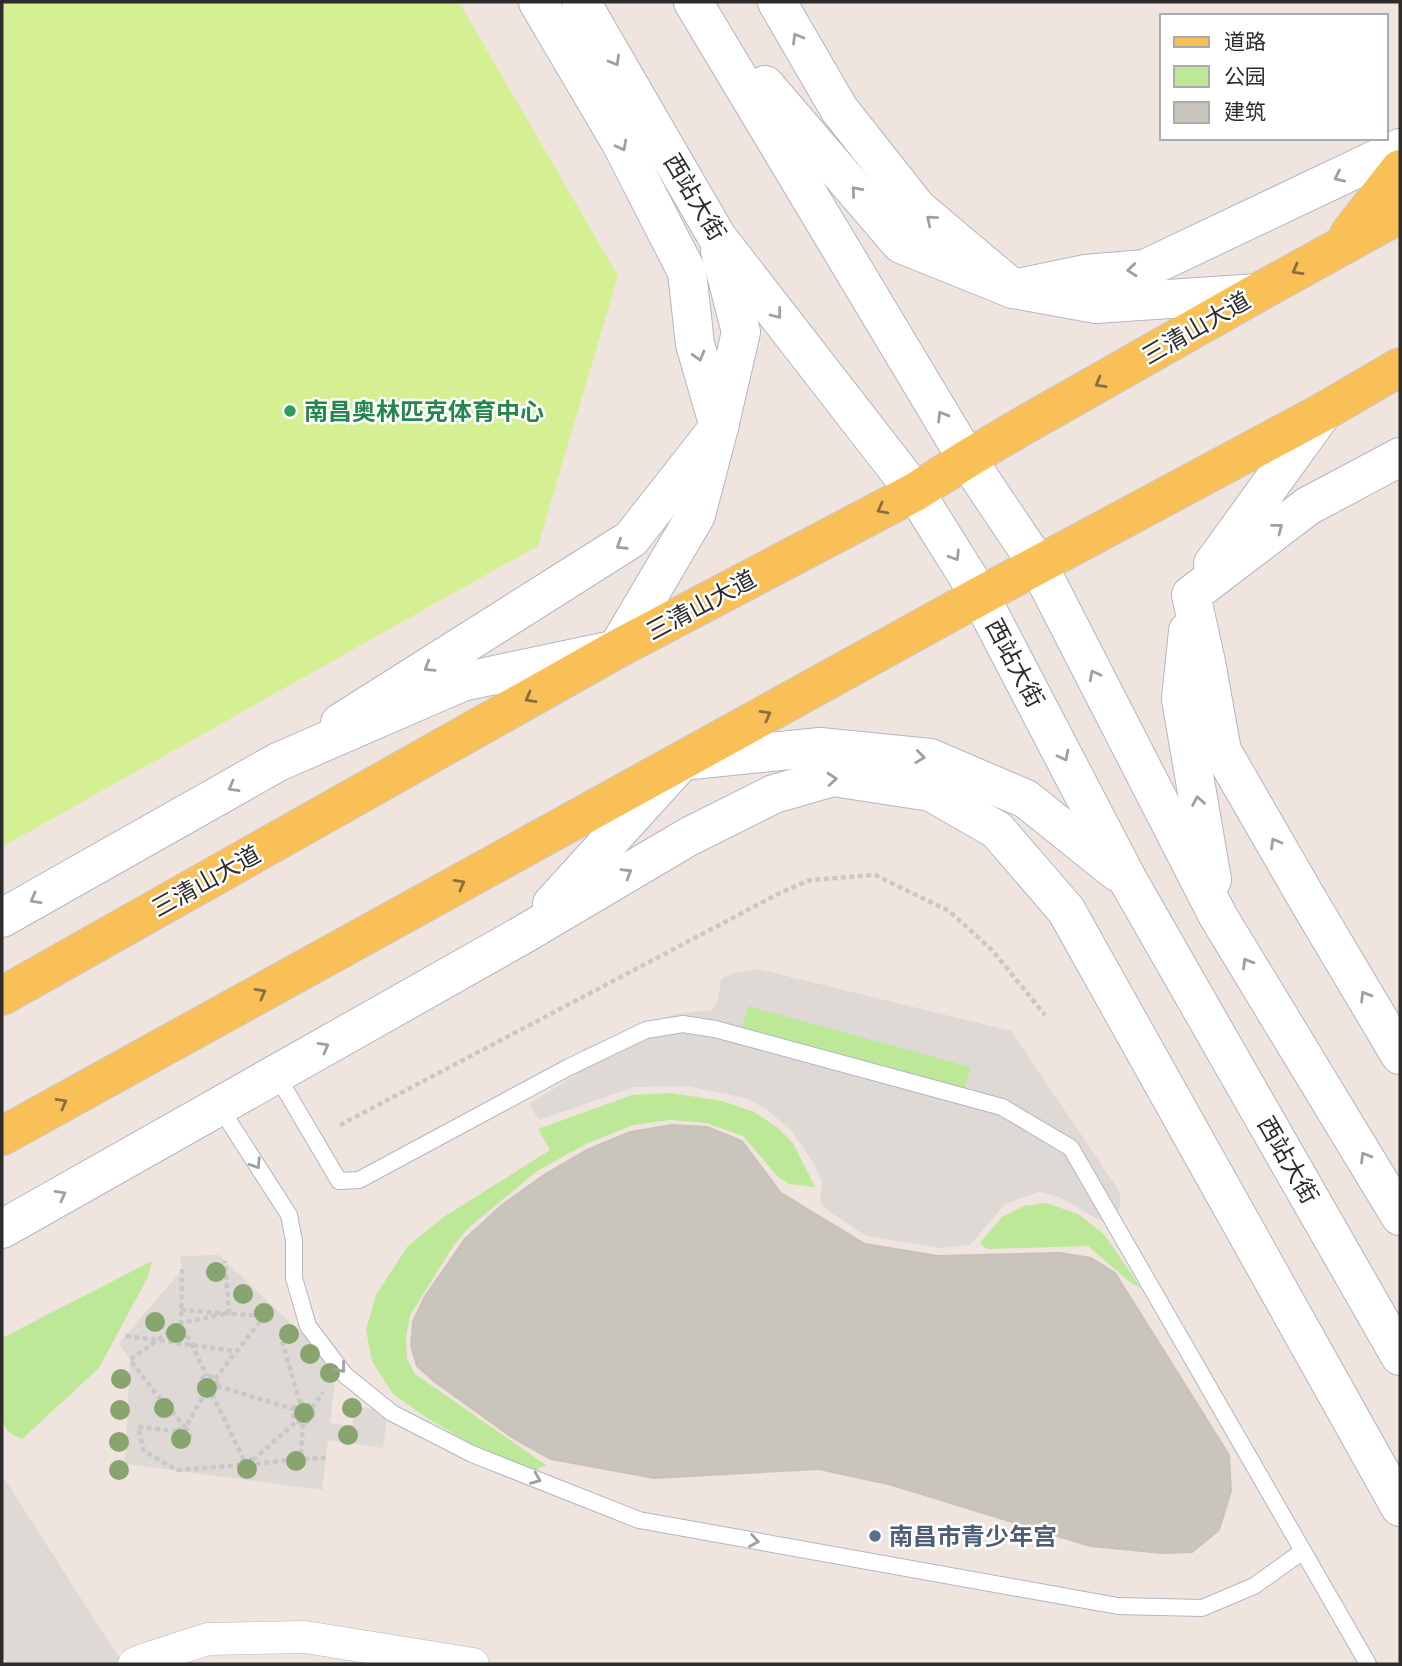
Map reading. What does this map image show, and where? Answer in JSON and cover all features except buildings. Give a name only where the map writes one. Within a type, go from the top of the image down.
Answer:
[{"type":"main road","points":[[538,2],[621,143],[687,272],[695,344],[719,427]]},
{"type":"main road","name":"西站大街","points":[[582,2],[717,237],[915,492],[980,596],[1129,882],[1400,1356]]},
{"type":"main road","points":[[693,2],[901,244],[1013,289],[1096,304],[1257,293]]},
{"type":"main road","points":[[693,2],[967,459],[1038,565],[1218,916],[1400,1216]]},
{"type":"main road","points":[[776,2],[839,109],[917,208],[1013,289]]},
{"type":"main road","points":[[1013,289],[1085,274],[1145,269],[1400,148]]},
{"type":"main road","points":[[1338,248],[1400,169]]},
{"type":"main road","name":"三清山大道","points":[[2,996],[617,649],[915,492],[967,459],[1400,214]]},
{"type":"main road","points":[[278,762],[462,682],[617,649],[696,515],[719,427],[741,332],[717,237]]},
{"type":"main road","points":[[2,1136],[980,596],[1323,412],[1400,367]]},
{"type":"main road","points":[[1218,916],[1181,699],[1191,595],[1323,412]]},
{"type":"main road","points":[[2,918],[278,762],[631,539],[719,427]]},
{"type":"main road","points":[[1191,595],[1308,506],[1400,457]]},
{"type":"main road","points":[[1191,595],[1222,751],[1400,1055]]},
{"type":"main road","points":[[524,934],[682,761],[820,747],[930,758],[1027,799],[1129,882]]},
{"type":"main road","points":[[2,1228],[524,934],[688,837],[774,794],[833,777],[932,792],[997,830],[1066,910],[1400,1507]]},
{"type":"street","points":[[134,1664],[208,1639],[305,1637],[473,1664]]},
{"type":"lane","points":[[276,1074],[339,1181],[359,1180],[569,1067],[646,1030],[683,1024],[715,1029],[1002,1107],[1071,1148],[1368,1664]]},
{"type":"lane","points":[[219,1106],[289,1215],[294,1241],[294,1278],[308,1326],[345,1375],[393,1413],[472,1454],[639,1520],[1118,1606],[1202,1608],[1254,1586],[1303,1551]]},
{"type":"path","points":[[314,1139],[780,893],[810,880],[875,875],[949,911],[992,950],[1045,1016]]},
{"type":"path","points":[[225,1261],[229,1314]]},
{"type":"path","points":[[182,1269],[181,1323],[207,1376],[215,1379],[218,1387]]},
{"type":"path","points":[[215,1379],[272,1305],[275,1317]]},
{"type":"path","points":[[181,1310],[262,1316]]},
{"type":"path","points":[[177,1430],[177,1439],[181,1442],[190,1438],[190,1433],[172,1411],[169,1401],[161,1400],[130,1360],[181,1323],[229,1314]]},
{"type":"path","points":[[279,1330],[300,1403]]},
{"type":"path","points":[[126,1336],[236,1351]]},
{"type":"path","points":[[207,1376],[199,1384],[201,1390],[209,1393],[218,1387]]},
{"type":"path","points":[[218,1387],[293,1409]]},
{"type":"path","points":[[185,1428],[209,1393]]},
{"type":"path","points":[[209,1393],[242,1462],[244,1472],[253,1471],[254,1462],[297,1421]]},
{"type":"path","points":[[161,1400],[156,1406],[158,1413],[166,1416],[172,1411]]},
{"type":"path","points":[[300,1403],[307,1404],[313,1411],[312,1418],[303,1423],[293,1416],[294,1406],[300,1403]]},
{"type":"path","points":[[303,1423],[300,1454],[304,1460]]},
{"type":"path","points":[[185,1428],[177,1430],[138,1427],[144,1451],[177,1470],[242,1462],[289,1460]]},
{"type":"path","points":[[289,1460],[292,1454],[300,1454]]},
{"type":"path","points":[[304,1460],[326,1458]]},
{"type":"path","points":[[289,1460],[296,1467],[304,1460]]},
{"type":"green space","name":"南昌奥林匹克体育中心","points":[[2,2],[459,2],[618,276],[538,546],[2,847]]},
{"type":"green space","points":[[748,1005],[971,1067],[964,1094],[740,1033]]},
{"type":"green space","points":[[671,1093],[722,1101],[754,1112],[778,1128],[793,1143],[815,1187],[789,1184],[778,1177],[743,1136],[706,1123],[671,1120],[633,1125],[586,1144],[537,1171],[467,1229],[410,1315],[406,1338],[407,1359],[415,1374],[546,1465],[533,1471],[478,1448],[393,1394],[372,1361],[366,1330],[376,1295],[407,1247],[442,1218],[550,1150],[538,1129],[632,1095]]},
{"type":"green space","points":[[1046,1203],[1078,1214],[1104,1234],[1141,1288],[1131,1283],[1088,1246],[987,1249],[980,1243],[1002,1217],[1024,1206]]},
{"type":"green space","points":[[152,1261],[148,1277],[99,1368],[22,1439],[8,1432],[2,1420],[2,1338]]},
{"type":"shaded area","points":[[758,969],[1011,1031],[1120,1192],[1120,1207],[1111,1218],[1103,1222],[1059,1197],[1039,1192],[1005,1204],[970,1245],[940,1248],[866,1236],[827,1210],[820,1200],[822,1181],[792,1131],[766,1109],[749,1099],[688,1086],[634,1087],[539,1120],[529,1104],[574,1076],[583,1060],[583,1049],[675,1014],[712,1010],[718,1000],[721,979],[735,973]],"holes":[[[748,1006],[971,1067],[964,1094],[740,1033]]]},
{"type":"shaded area","points":[[219,1255],[345,1375],[335,1382],[330,1423],[352,1426],[356,1407],[388,1410],[383,1448],[328,1440],[322,1490],[125,1464],[130,1360],[119,1343],[182,1270],[180,1256]]},
{"type":"shaded area","points":[[2,1475],[123,1664],[7,1664],[2,1656]]},
{"type":"place","name":"南昌奥林匹克体育中心","points":[[290,411]]},
{"type":"place","name":"南昌市青少年宫","points":[[875,1536]]}]
